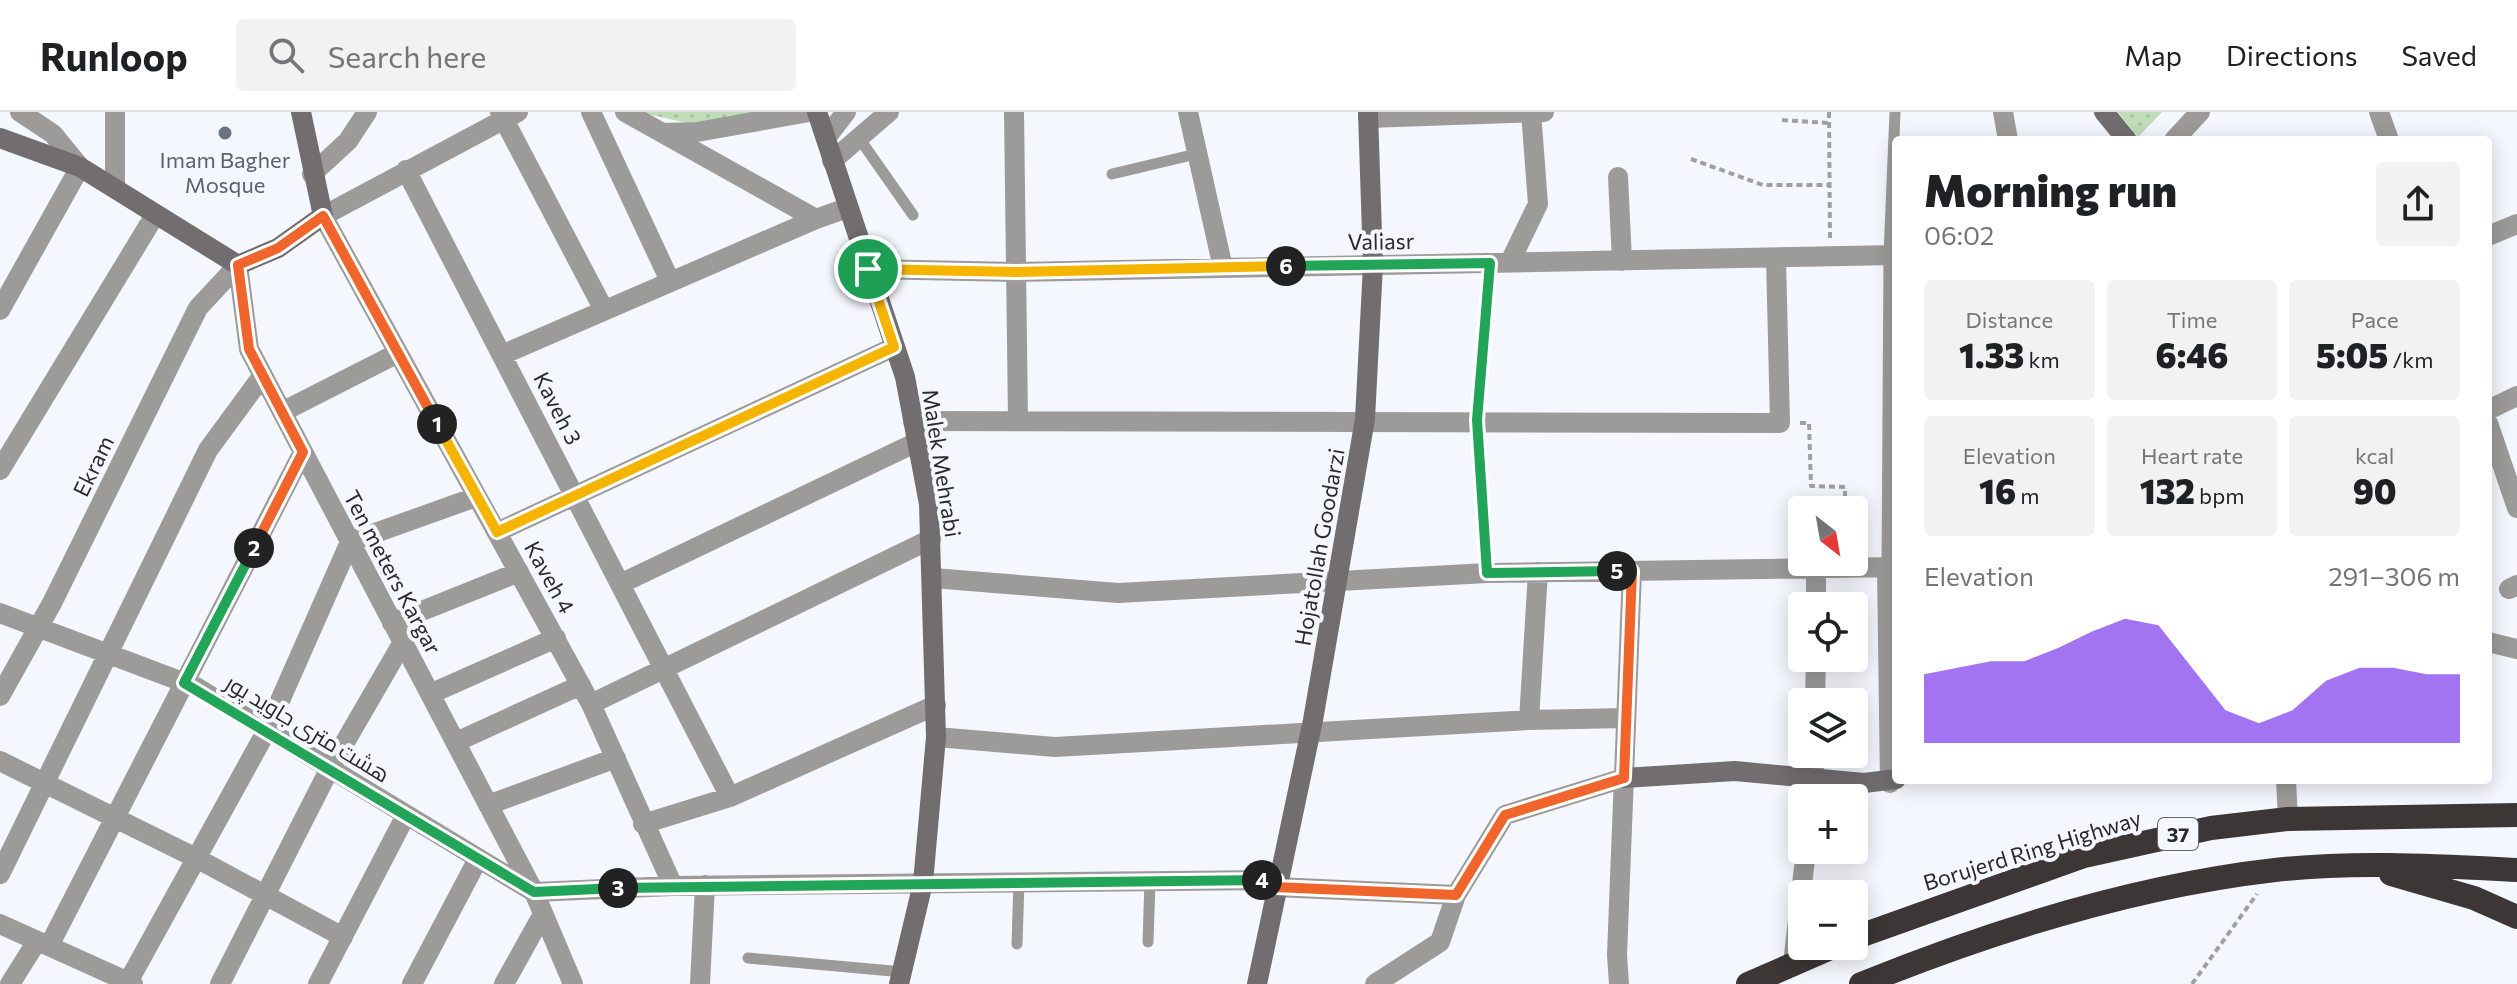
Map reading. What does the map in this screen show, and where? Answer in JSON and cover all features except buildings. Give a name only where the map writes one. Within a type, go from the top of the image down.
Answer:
[{"type":"highway","name":"Borujerd Ring Highway","points":[[1868,933],[2084,856],[2211,828],[2288,819],[2517,815]]},
{"type":"highway","points":[[2362,865],[2474,898],[2517,917]]},
{"type":"highway","name":"37","points":[[1861,984],[1971,943],[2072,912],[2187,884],[2275,870],[2362,865],[2517,870]]},
{"type":"highway","points":[[1748,984],[1802,960]]},
{"type":"street","points":[[20,112],[53,134],[80,167]]},
{"type":"street","points":[[115,112],[115,187]]},
{"type":"street","points":[[301,112],[323,216]]},
{"type":"street","points":[[312,174],[348,141],[367,112]]},
{"type":"street","points":[[591,112],[670,281]]},
{"type":"street","points":[[625,112],[816,219]]},
{"type":"street","points":[[663,133],[697,132],[809,112]]},
{"type":"street","name":"Malek Mehrabi","points":[[817,112],[894,347],[913,421],[929,504],[936,737],[923,883],[901,978]]},
{"type":"street","points":[[826,138],[846,112]]},
{"type":"street","points":[[832,161],[889,112]]},
{"type":"street","points":[[1014,112],[1018,420]]},
{"type":"street","points":[[1188,112],[1223,268]]},
{"type":"street","points":[[1368,115],[1536,112],[1538,204],[1500,263]]},
{"type":"street","points":[[2003,112],[2007,136]]},
{"type":"street","points":[[2104,112],[2124,136]]},
{"type":"street","points":[[2178,136],[2200,112]]},
{"type":"street","points":[[2383,113],[2388,136]]},
{"type":"street","points":[[2,144],[80,167],[238,265],[278,248],[323,216],[507,114],[604,310]]},
{"type":"street","name":"Hojatollah Goodarzi","points":[[1257,984],[1310,732],[1365,419],[1373,265],[1368,115]]},
{"type":"street","points":[[0,310],[80,167]]},
{"type":"street","name":"Kaveh 3","points":[[406,170],[504,354],[730,797]]},
{"type":"street","points":[[1618,177],[1622,261]]},
{"type":"street","points":[[504,354],[847,208]]},
{"type":"street","points":[[0,470],[155,215]]},
{"type":"street","name":"Kaveh 4","points":[[323,216],[591,704],[673,886]]},
{"type":"street","points":[[2492,234],[2517,224]]},
{"type":"street","name":"Valiasr","points":[[868,269],[1016,272],[1892,255]]},
{"type":"street","points":[[913,421],[1365,419],[1780,423],[1776,259]]},
{"type":"street","name":"Ten meters Kargar","points":[[238,265],[249,349],[534,892],[573,984]]},
{"type":"street","name":"Ekram","points":[[0,696],[198,308],[238,265]]},
{"type":"street","points":[[497,532],[894,347]]},
{"type":"street","points":[[282,412],[398,353]]},
{"type":"street","points":[[0,874],[208,450],[263,375]]},
{"type":"street","points":[[2492,408],[2517,396]]},
{"type":"street","points":[[2492,435],[2517,508]]},
{"type":"street","points":[[622,583],[917,442]]},
{"type":"street","points":[[10,984],[43,943],[116,818],[303,452]]},
{"type":"street","points":[[0,924],[121,981],[196,858],[267,730],[350,542],[476,497]]},
{"type":"street","points":[[591,704],[931,539]]},
{"type":"street","points":[[1868,567],[1892,567]]},
{"type":"street","points":[[933,578],[1118,593],[1487,573],[1788,568]]},
{"type":"street","points":[[1619,984],[1617,955],[1632,571]]},
{"type":"street","points":[[392,623],[519,572]]},
{"type":"street","points":[[1529,720],[1538,572]]},
{"type":"street","name":"هشت متری جاوید پور","points":[[0,613],[184,683],[534,892]]},
{"type":"street","points":[[430,694],[556,638]]},
{"type":"street","points":[[220,984],[330,768],[403,642]]},
{"type":"street","points":[[2492,643],[2517,649]]},
{"type":"street","points":[[456,742],[581,685]]},
{"type":"street","points":[[643,824],[730,797],[936,705]]},
{"type":"street","points":[[936,737],[1055,747],[1529,720],[1626,718]]},
{"type":"street","points":[[488,805],[616,758]]},
{"type":"street","points":[[0,761],[196,858],[343,937]]},
{"type":"street","points":[[1375,984],[1440,942],[1456,895],[1505,815],[1624,778],[1735,771],[1795,784]]},
{"type":"street","points":[[1859,784],[1892,781]]},
{"type":"street","points":[[2286,784],[2288,819]]},
{"type":"street","points":[[318,984],[406,815]]},
{"type":"street","points":[[412,984],[478,859]]},
{"type":"street","points":[[1793,964],[1804,864]]},
{"type":"street","points":[[534,892],[705,885],[1150,881],[1276,883],[1456,895]]},
{"type":"street","points":[[700,984],[705,885]]},
{"type":"street","points":[[504,984],[543,914]]},
{"type":"lane","points":[[1895,112],[1895,136]]},
{"type":"lane","points":[[859,138],[913,215]]},
{"type":"lane","points":[[1112,174],[1196,154]]},
{"type":"lane","points":[[1148,942],[1150,881]]},
{"type":"lane","points":[[1017,944],[1019,882]]},
{"type":"lane","points":[[748,958],[901,978]]},
{"type":"path","points":[[1829,112],[1830,256]]},
{"type":"path","points":[[1782,120],[1829,123]]},
{"type":"path","points":[[1691,159],[1763,185],[1829,185]]},
{"type":"path","points":[[1487,573],[1477,420],[1500,263]]},
{"type":"path","points":[[1780,423],[1809,423],[1811,486],[1845,487],[1845,496]]},
{"type":"path","points":[[2192,984],[2275,870]]},
{"type":"green space","points":[[638,112],[779,112],[692,124]]},
{"type":"green space","points":[[2118,112],[2162,112],[2139,136]]},
{"type":"place","name":"Imam Bagher Mosque","points":[[225,133]]},
{"type":"route","points":[[323,216],[497,532],[894,347],[868,269],[1016,272],[1490,263],[1477,420],[1487,573],[1632,571],[1624,778],[1505,815],[1456,895],[1275,887],[1277,880],[673,886],[534,892],[196,687],[184,683],[303,452],[249,349],[238,265],[278,248],[323,216]]}]
